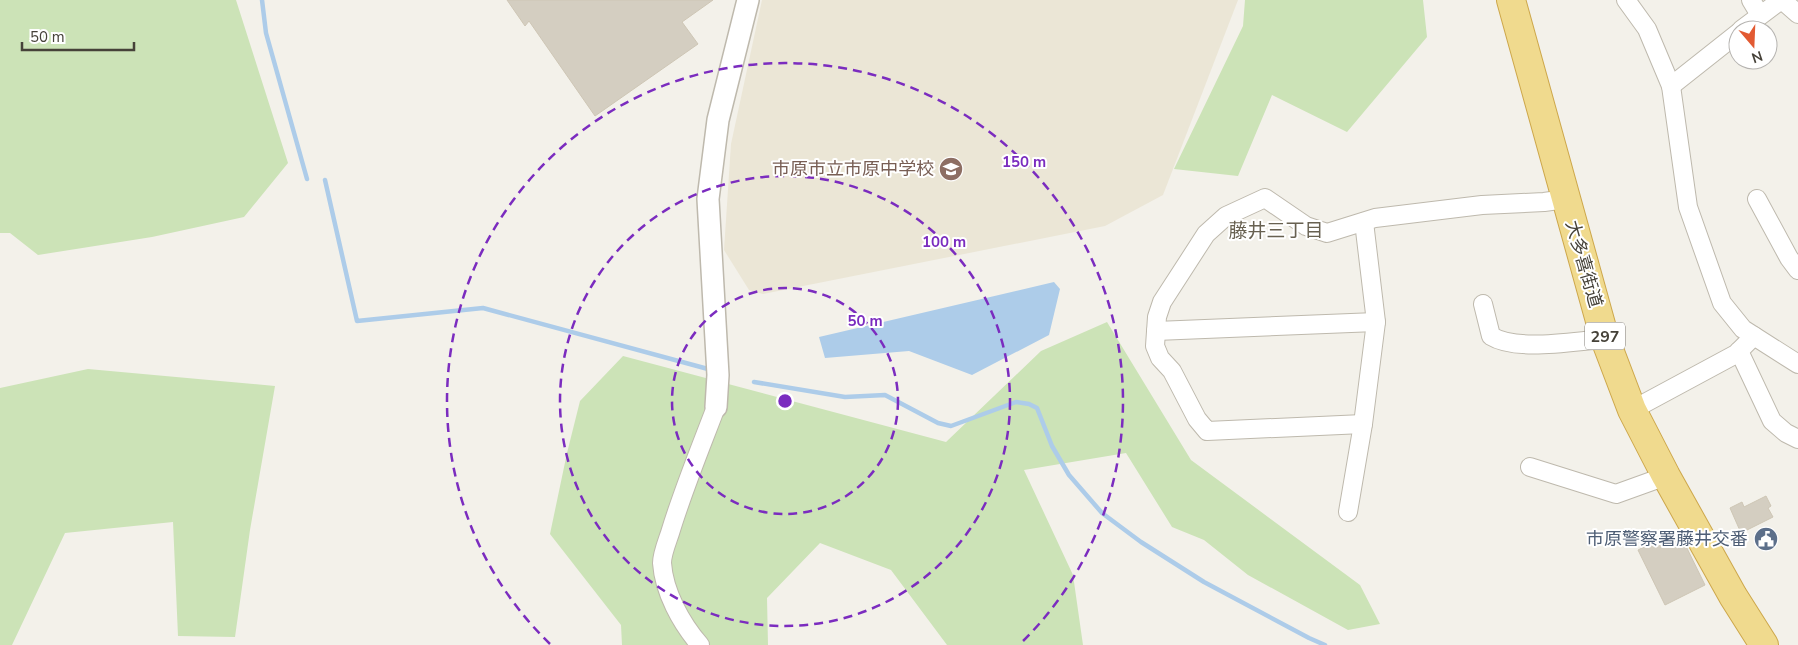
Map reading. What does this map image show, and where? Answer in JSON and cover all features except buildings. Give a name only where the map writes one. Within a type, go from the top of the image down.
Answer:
[{"type":"highway","name":"大多喜街道","points":[[1511,0],[1606,339],[1632,410],[1666,476],[1733,596],[1764,645]]},
{"type":"street","points":[[700,645],[685,626],[665,583],[662,560],[679,503],[716,407],[718,375],[708,199],[718,120],[748,0]]},
{"type":"street","points":[[1626,0],[1647,29],[1671,86],[1688,207],[1722,303],[1744,329],[1798,364]]},
{"type":"street","points":[[1748,20],[1756,7],[1782,0],[1798,14]]},
{"type":"street","points":[[1671,86],[1728,40]]},
{"type":"street","points":[[1363,424],[1207,431],[1197,419],[1172,371],[1160,358],[1154,346],[1157,317],[1162,302],[1206,234],[1226,216],[1265,198],[1306,226],[1327,233],[1376,218],[1482,205],[1566,200]]},
{"type":"street","points":[[1757,199],[1789,258],[1798,270]]},
{"type":"street","points":[[1348,512],[1363,424],[1376,322],[1364,222]]},
{"type":"street","points":[[1483,304],[1491,336],[1500,342],[1528,345],[1606,339]]},
{"type":"street","points":[[1156,330],[1376,322]]},
{"type":"street","points":[[1632,410],[1739,351],[1754,336]]},
{"type":"street","points":[[1739,351],[1772,421],[1786,433],[1798,439]]},
{"type":"street","points":[[1530,467],[1616,494],[1666,476]]},
{"type":"shaded area","name":"市原市立市原中学校","points":[[762,0],[1238,0],[1163,195],[1105,226],[763,294],[749,290],[724,250],[731,144]]},
{"type":"green space","points":[[0,0],[236,0],[288,163],[244,217],[152,237],[38,255],[10,233],[0,233]]},
{"type":"green space","points":[[1245,0],[1423,0],[1427,37],[1347,132],[1272,95],[1238,176],[1174,169],[1243,26]]},
{"type":"green space","points":[[1107,322],[1191,460],[1360,585],[1380,624],[1348,630],[1248,575],[1204,540],[1172,527],[1126,453],[1024,470],[1073,575],[1083,645],[947,645],[891,570],[820,543],[767,598],[768,645],[622,645],[621,625],[550,534],[580,401],[623,356],[946,442],[1041,351]]},
{"type":"green space","points":[[88,369],[275,386],[250,530],[235,637],[178,636],[173,522],[65,533],[12,645],[0,645],[0,388]]},
{"type":"water","points":[[1054,282],[1060,289],[1049,335],[972,375],[909,351],[825,358],[819,337]]},
{"type":"waterway","points":[[262,0],[266,33],[307,179]]},
{"type":"waterway","points":[[325,180],[357,321],[483,308],[708,369]]},
{"type":"waterway","points":[[754,382],[845,397],[885,395],[938,423],[951,426],[1016,402],[1029,404],[1037,408],[1052,446],[1069,475],[1102,513],[1141,542],[1204,582],[1325,645]]},
{"type":"place","name":"市原市立市原中学校","points":[[951,169]]},
{"type":"place","name":"市原警察署藤井交番","points":[[1766,539]]},
{"type":"district","name":"藤井三丁目","points":[[1276,230]]}]
